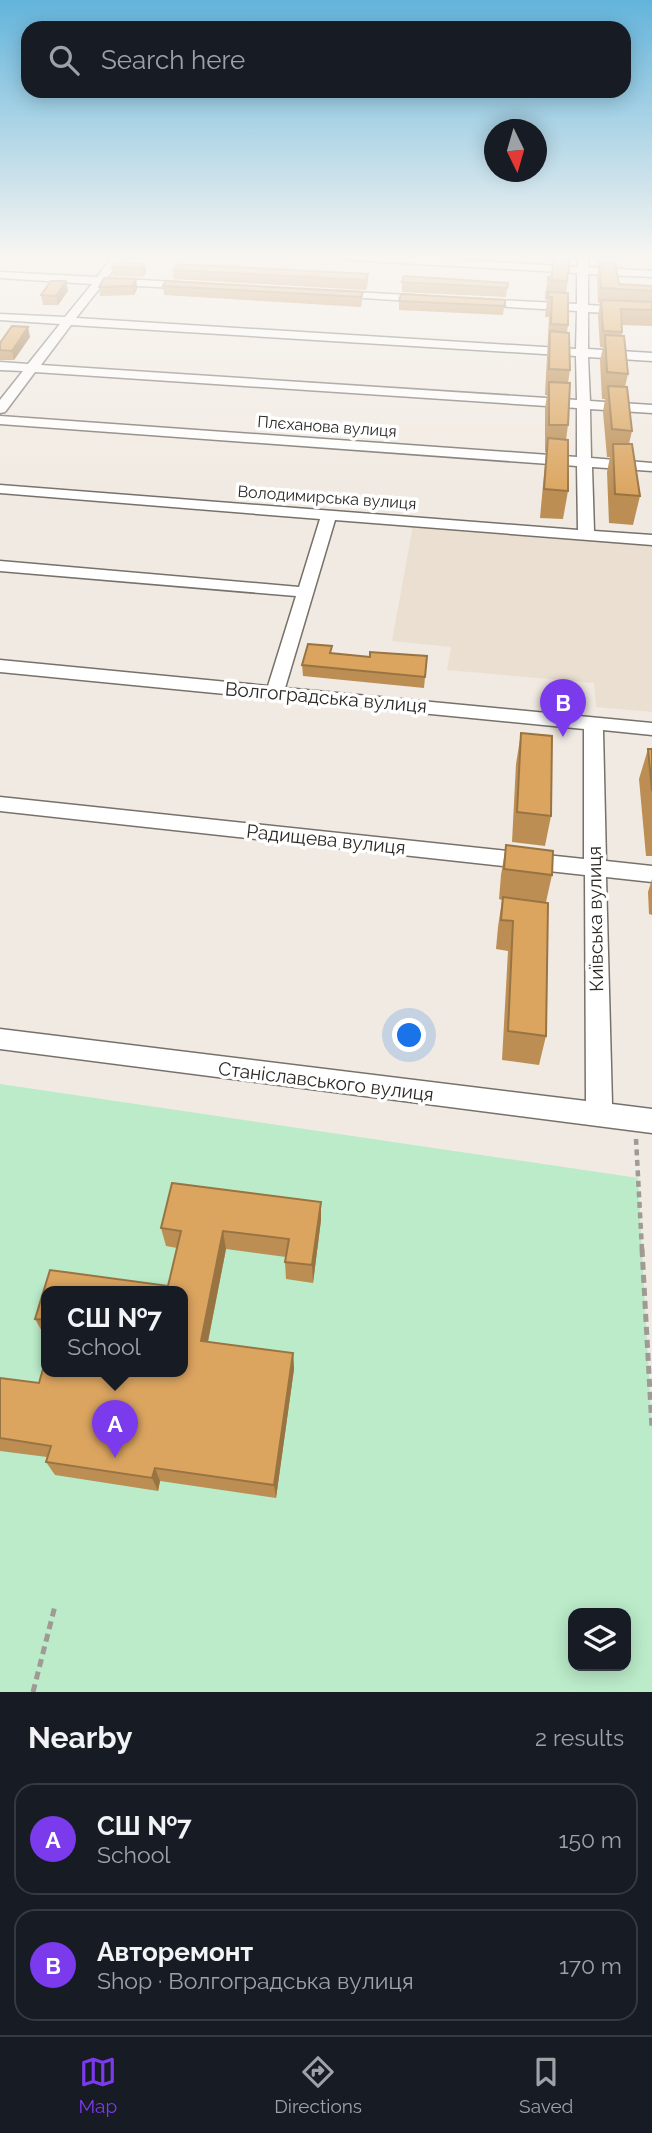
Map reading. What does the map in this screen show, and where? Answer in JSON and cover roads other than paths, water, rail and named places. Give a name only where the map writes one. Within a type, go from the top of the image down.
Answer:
[{"type":"street","points":[[0,409],[57,336]]},
{"type":"street","points":[[325,336],[652,356]]},
{"type":"street","points":[[582,336],[586,534]]},
{"type":"street","points":[[0,366],[652,409]]},
{"type":"street","name":"Плєханова вулиця","points":[[0,420],[652,467]]},
{"type":"street","name":"Володимирська вулиця","points":[[0,488],[652,540]]},
{"type":"street","points":[[275,692],[329,515]]},
{"type":"street","points":[[0,566],[305,593]]},
{"type":"street","name":"Волгоградська вулиця","points":[[0,666],[652,729]]},
{"type":"street","name":"Київська вулиця","points":[[593,723],[593,868],[599,1115]]},
{"type":"street","name":"Радищева вулиця","points":[[0,804],[652,874]]},
{"type":"street","name":"Станіславського вулиця","points":[[0,1040],[643,1120]]},
{"type":"place","name":"Авторемонт","points":[[563,737]]},
{"type":"place","name":"СШ №7","points":[[115,1458]]}]
